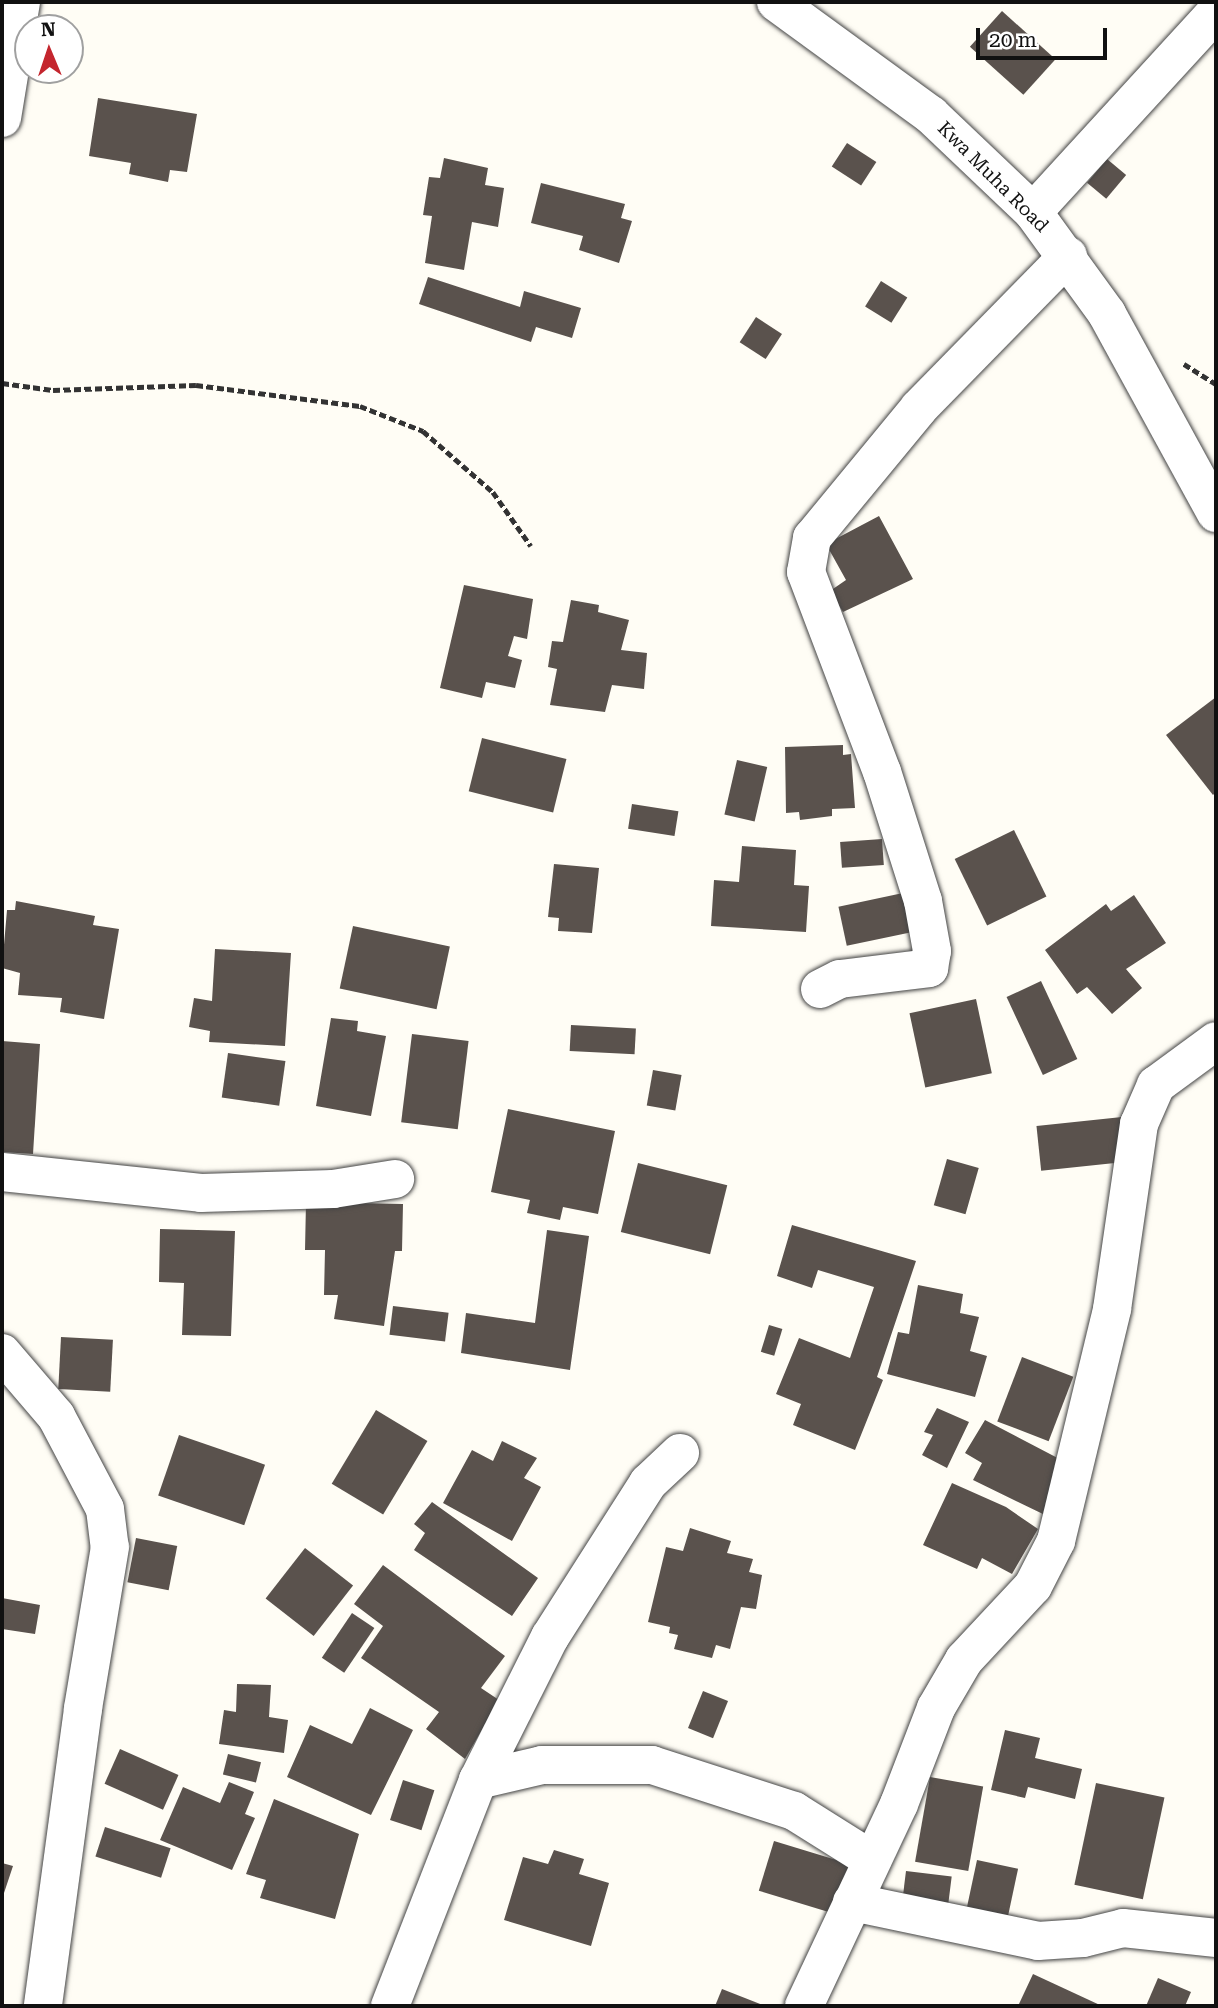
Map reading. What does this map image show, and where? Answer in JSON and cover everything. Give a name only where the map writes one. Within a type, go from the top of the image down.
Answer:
[{"type":"street","points":[[2,118],[21,2]]},
{"type":"street","name":"Kwa Muha Road","points":[[776,2],[931,114],[1033,212],[1068,256],[1107,314],[1216,513]]},
{"type":"street","points":[[1033,212],[1216,12]]},
{"type":"street","points":[[820,989],[840,979],[929,968],[932,951],[923,901],[882,772],[806,572],[812,538],[919,408],[1068,256]]},
{"type":"street","points":[[804,2006],[872,1860],[936,1708],[964,1660],[1032,1587],[1056,1541],[1112,1309],[1139,1124],[1156,1085],[1216,1041]]},
{"type":"street","points":[[2,1172],[201,1194],[333,1189],[396,1179]]},
{"type":"street","points":[[2,1353],[56,1416],[105,1509],[110,1547],[83,1709],[43,2006]]},
{"type":"street","points":[[390,2006],[478,1780],[550,1637],[615,1530],[648,1483],[680,1453]]},
{"type":"street","points":[[478,1780],[542,1765],[652,1765],[794,1811],[872,1860]]},
{"type":"street","points":[[852,1902],[1038,1941],[1083,1938],[1123,1928],[1216,1938]]},
{"type":"path","points":[[2,383],[53,390],[196,385],[360,406],[423,431],[493,492],[531,546]]},
{"type":"building","points":[[1002,11],[1056,59],[1023,95],[970,47]]},
{"type":"building","points":[[98,98],[197,114],[187,172],[170,170],[168,182],[129,174],[131,163],[89,156]]},
{"type":"building","points":[[847,143],[876,162],[861,186],[832,166]]},
{"type":"building","points":[[444,158],[488,168],[485,185],[504,188],[498,227],[472,222],[464,270],[425,263],[432,216],[423,215],[429,177],[440,178]]},
{"type":"building","points":[[1107,159],[1126,175],[1106,199],[1087,183]]},
{"type":"building","points":[[541,183],[625,204],[621,218],[632,221],[619,263],[579,250],[583,236],[531,223]]},
{"type":"building","points":[[428,277],[520,307],[524,291],[581,308],[572,338],[536,327],[531,342],[419,304]]},
{"type":"building","points":[[881,281],[907,297],[891,323],[865,306]]},
{"type":"building","points":[[756,317],[782,334],[766,359],[740,342]]},
{"type":"building","points":[[879,516],[913,579],[843,612],[830,591],[846,580],[826,544]]},
{"type":"building","points":[[464,585],[533,599],[527,639],[514,636],[508,656],[522,660],[515,688],[486,682],[482,698],[440,688]]},
{"type":"building","points":[[571,600],[599,605],[598,612],[629,620],[621,650],[647,653],[644,689],[612,685],[605,712],[550,705],[557,669],[548,667],[552,641],[563,642]]},
{"type":"building","points":[[1216,697],[1216,792],[1213,795],[1166,735]]},
{"type":"building","points":[[482,738],[566,759],[553,812],[469,791]]},
{"type":"building","points":[[843,745],[843,755],[851,754],[855,808],[832,809],[832,816],[800,820],[799,812],[786,813],[785,747]]},
{"type":"building","points":[[737,760],[767,767],[755,822],[724,815]]},
{"type":"building","points":[[632,804],[678,811],[675,836],[628,829]]},
{"type":"building","points":[[1014,830],[1046,897],[987,925],[955,859]]},
{"type":"building","points":[[882,839],[884,865],[842,868],[840,842]]},
{"type":"building","points":[[742,846],[796,850],[794,885],[809,886],[806,932],[711,926],[714,880],[739,882]]},
{"type":"building","points":[[554,864],[599,868],[592,933],[558,931],[559,918],[548,917]]},
{"type":"building","points":[[903,893],[911,932],[847,946],[838,907]]},
{"type":"building","points":[[1134,895],[1166,943],[1126,969],[1142,988],[1112,1014],[1087,987],[1077,994],[1045,950],[1106,904],[1111,911]]},
{"type":"building","points":[[16,901],[95,916],[93,925],[119,929],[104,1019],[60,1012],[62,998],[18,995],[20,973],[2,968],[7,910],[15,910]]},
{"type":"building","points":[[353,926],[450,947],[437,1009],[340,989]]},
{"type":"building","points":[[215,949],[291,953],[285,1046],[209,1042],[210,1031],[189,1027],[194,998],[212,1001]]},
{"type":"building","points":[[1041,981],[1077,1059],[1043,1075],[1007,997]]},
{"type":"building","points":[[976,999],[992,1073],[925,1087],[909,1013]]},
{"type":"building","points":[[331,1018],[358,1021],[357,1031],[386,1036],[371,1116],[316,1106]]},
{"type":"building","points":[[571,1025],[636,1028],[635,1054],[570,1051]]},
{"type":"building","points":[[412,1034],[469,1041],[458,1129],[401,1122]]},
{"type":"building","points":[[2,1041],[40,1044],[33,1154],[2,1152]]},
{"type":"building","points":[[228,1053],[285,1061],[279,1106],[222,1098]]},
{"type":"building","points":[[653,1070],[682,1075],[675,1110],[647,1105]]},
{"type":"building","points":[[508,1109],[615,1131],[598,1214],[563,1207],[560,1220],[527,1213],[530,1200],[491,1192]]},
{"type":"building","points":[[1122,1117],[1127,1162],[1041,1171],[1036,1126]]},
{"type":"building","points":[[947,1159],[979,1168],[965,1214],[934,1205]]},
{"type":"building","points":[[638,1163],[727,1185],[710,1254],[621,1232]]},
{"type":"building","points":[[306,1202],[403,1204],[402,1251],[395,1251],[384,1326],[334,1319],[338,1295],[324,1295],[325,1250],[305,1250]]},
{"type":"building","points":[[792,1225],[916,1261],[877,1377],[883,1380],[855,1450],[793,1425],[801,1404],[776,1394],[799,1338],[850,1358],[874,1287],[818,1270],[812,1288],[777,1276]]},
{"type":"building","points":[[160,1229],[235,1231],[231,1336],[182,1335],[184,1283],[159,1282]]},
{"type":"building","points":[[547,1230],[589,1236],[570,1370],[461,1353],[466,1313],[535,1323]]},
{"type":"building","points":[[918,1285],[963,1294],[960,1313],[979,1317],[970,1351],[987,1356],[975,1397],[887,1374],[898,1332],[909,1334]]},
{"type":"building","points":[[393,1306],[449,1313],[445,1342],[389,1335]]},
{"type":"building","points":[[769,1325],[782,1329],[774,1356],[761,1352]]},
{"type":"building","points":[[61,1337],[113,1340],[110,1392],[58,1389]]},
{"type":"building","points":[[1022,1357],[1073,1377],[1049,1441],[997,1421]]},
{"type":"building","points":[[937,1408],[969,1422],[947,1468],[922,1455],[933,1435],[924,1432]]},
{"type":"building","points":[[376,1410],[427,1441],[383,1515],[332,1484]]},
{"type":"building","points":[[985,1420],[1071,1465],[1045,1515],[973,1480],[982,1463],[965,1453]]},
{"type":"building","points":[[179,1435],[265,1465],[244,1525],[158,1496]]},
{"type":"building","points":[[502,1441],[537,1458],[524,1478],[541,1487],[512,1541],[443,1503],[472,1450],[493,1461]]},
{"type":"building","points":[[952,1483],[1006,1507],[1038,1529],[1012,1574],[982,1558],[977,1569],[923,1545]]},
{"type":"building","points":[[432,1502],[538,1578],[512,1616],[414,1550],[425,1533],[414,1524]]},
{"type":"building","points":[[690,1528],[731,1541],[727,1553],[753,1559],[749,1572],[762,1575],[756,1609],[741,1607],[730,1649],[716,1645],[712,1658],[674,1649],[678,1635],[669,1633],[670,1627],[648,1622],[666,1547],[683,1551]]},
{"type":"building","points":[[136,1538],[177,1546],[169,1590],[127,1582]]},
{"type":"building","points":[[305,1548],[353,1586],[314,1636],[266,1598]]},
{"type":"building","points":[[383,1565],[505,1656],[481,1688],[499,1700],[465,1759],[426,1729],[439,1712],[361,1658],[383,1626],[354,1604]]},
{"type":"building","points":[[2,1598],[40,1605],[35,1634],[2,1629]]},
{"type":"building","points":[[352,1613],[374,1628],[344,1673],[322,1658]]},
{"type":"building","points":[[237,1684],[271,1685],[269,1717],[288,1720],[284,1753],[219,1744],[224,1710],[236,1712]]},
{"type":"building","points":[[703,1691],[728,1701],[713,1738],[688,1728]]},
{"type":"building","points":[[370,1708],[413,1730],[371,1815],[287,1777],[310,1725],[352,1744]]},
{"type":"building","points":[[1005,1730],[1040,1738],[1035,1758],[1082,1769],[1075,1799],[1028,1787],[1025,1798],[991,1790]]},
{"type":"building","points":[[120,1749],[178,1775],[163,1810],[105,1784]]},
{"type":"building","points":[[228,1754],[261,1762],[256,1783],[223,1774]]},
{"type":"building","points":[[930,1777],[983,1786],[968,1871],[915,1862]]},
{"type":"building","points":[[403,1780],[434,1790],[421,1830],[390,1820]]},
{"type":"building","points":[[229,1782],[254,1792],[245,1814],[255,1818],[232,1870],[160,1840],[183,1787],[220,1803]]},
{"type":"building","points":[[1096,1783],[1164,1798],[1143,1899],[1074,1885]]},
{"type":"building","points":[[274,1799],[359,1834],[335,1919],[260,1898],[266,1880],[246,1874]]},
{"type":"building","points":[[105,1827],[171,1848],[161,1878],[95,1856]]},
{"type":"building","points":[[774,1841],[855,1866],[840,1916],[759,1891]]},
{"type":"building","points":[[554,1850],[584,1859],[579,1874],[609,1883],[591,1946],[504,1920],[523,1857],[548,1864]]},
{"type":"building","points":[[977,1860],[1018,1869],[1007,1922],[966,1913]]},
{"type":"building","points":[[2,1863],[13,1866],[2,1899]]},
{"type":"building","points":[[906,1871],[952,1877],[948,1907],[902,1902]]},
{"type":"building","points":[[1033,1974],[1102,2006],[1018,2006]]},
{"type":"building","points":[[1158,1978],[1191,1992],[1185,2006],[1146,2006]]},
{"type":"building","points":[[722,1989],[765,2006],[715,2006]]}]
